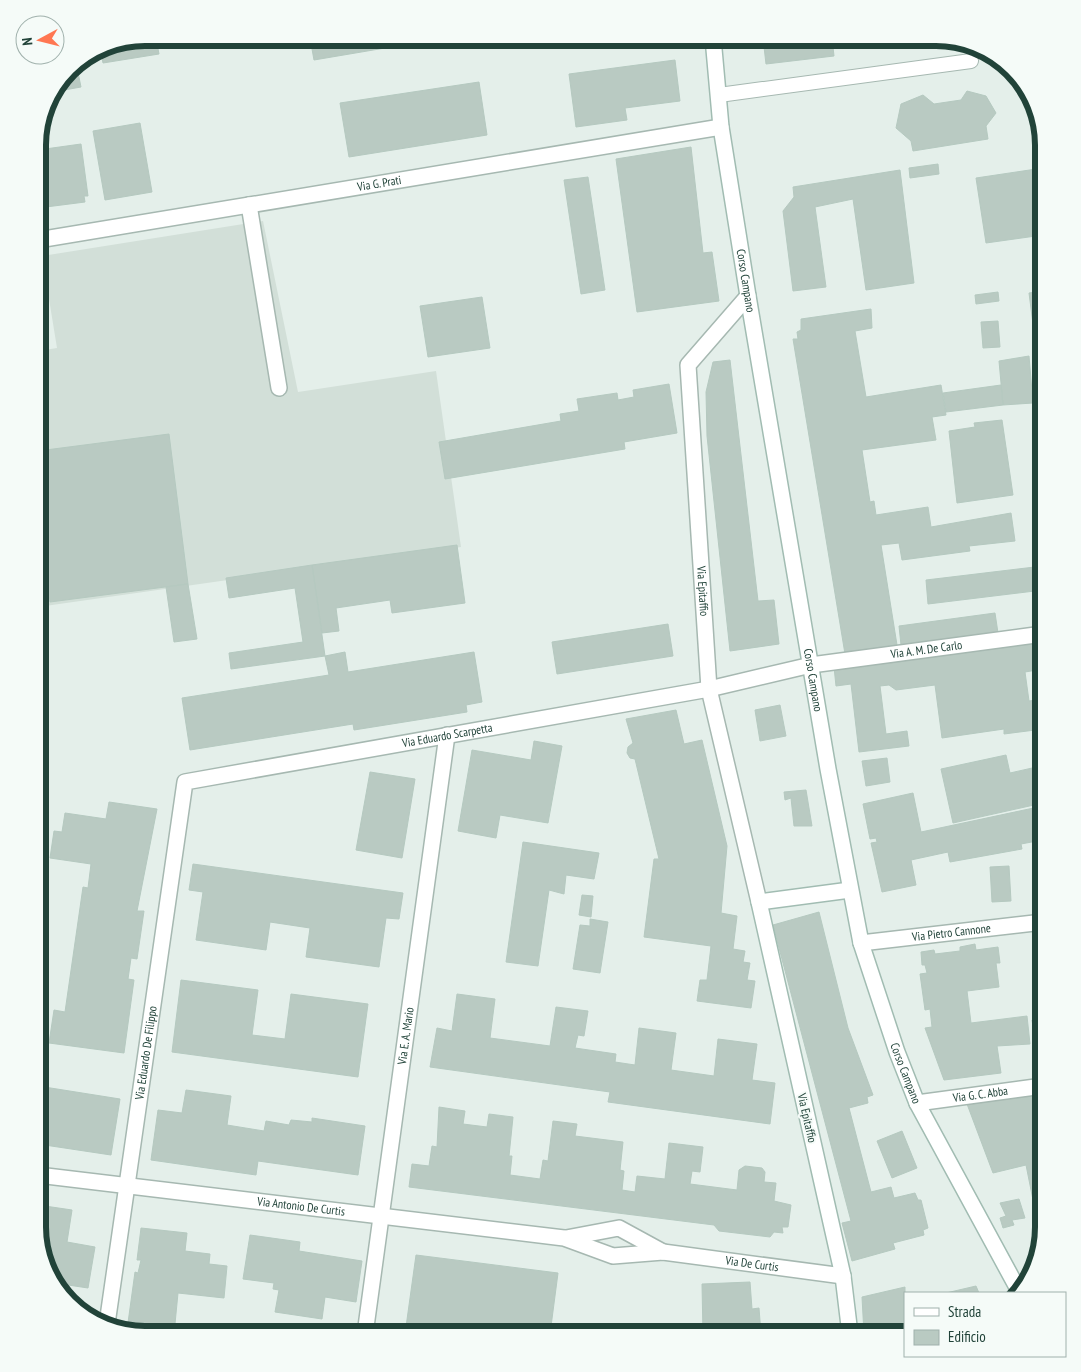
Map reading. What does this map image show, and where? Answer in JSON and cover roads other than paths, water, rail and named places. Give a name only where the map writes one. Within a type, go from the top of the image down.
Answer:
[{"type":"street","name":"Corso Campano","points":[[715,46],[721,127],[748,296],[850,890],[861,943],[897,1052],[917,1103],[1016,1285]]},
{"type":"street","name":"Via G. Prati","points":[[46,239],[721,127]]},
{"type":"street","points":[[249,205],[279,388]]},
{"type":"street","name":"Via Epitaffio","points":[[748,296],[688,365],[709,689],[843,1276],[849,1326]]},
{"type":"street","name":"Via A. M. De Carlo","points":[[709,689],[811,665],[1035,635]]},
{"type":"street","name":"Via Eduardo Scarpetta","points":[[185,782],[709,689]]},
{"type":"street","name":"Via E. A. Mario","points":[[366,1326],[448,735]]},
{"type":"street","name":"Via Eduardo De Filippo","points":[[108,1318],[185,782]]},
{"type":"street","points":[[758,902],[850,890]]},
{"type":"street","name":"Via Pietro Cannone","points":[[861,943],[1035,923]]},
{"type":"street","name":"Via G. C. Abba","points":[[917,1103],[1035,1087]]},
{"type":"street","name":"Via Antonio De Curtis","points":[[46,1176],[381,1218],[564,1238]]},
{"type":"street","name":"Via De Curtis","points":[[564,1238],[619,1228],[663,1252]]},
{"type":"street","name":"Via De Curtis","points":[[564,1238],[613,1256],[663,1252],[843,1276]]},
{"type":"lane","points":[[718,95],[971,62]]}]
